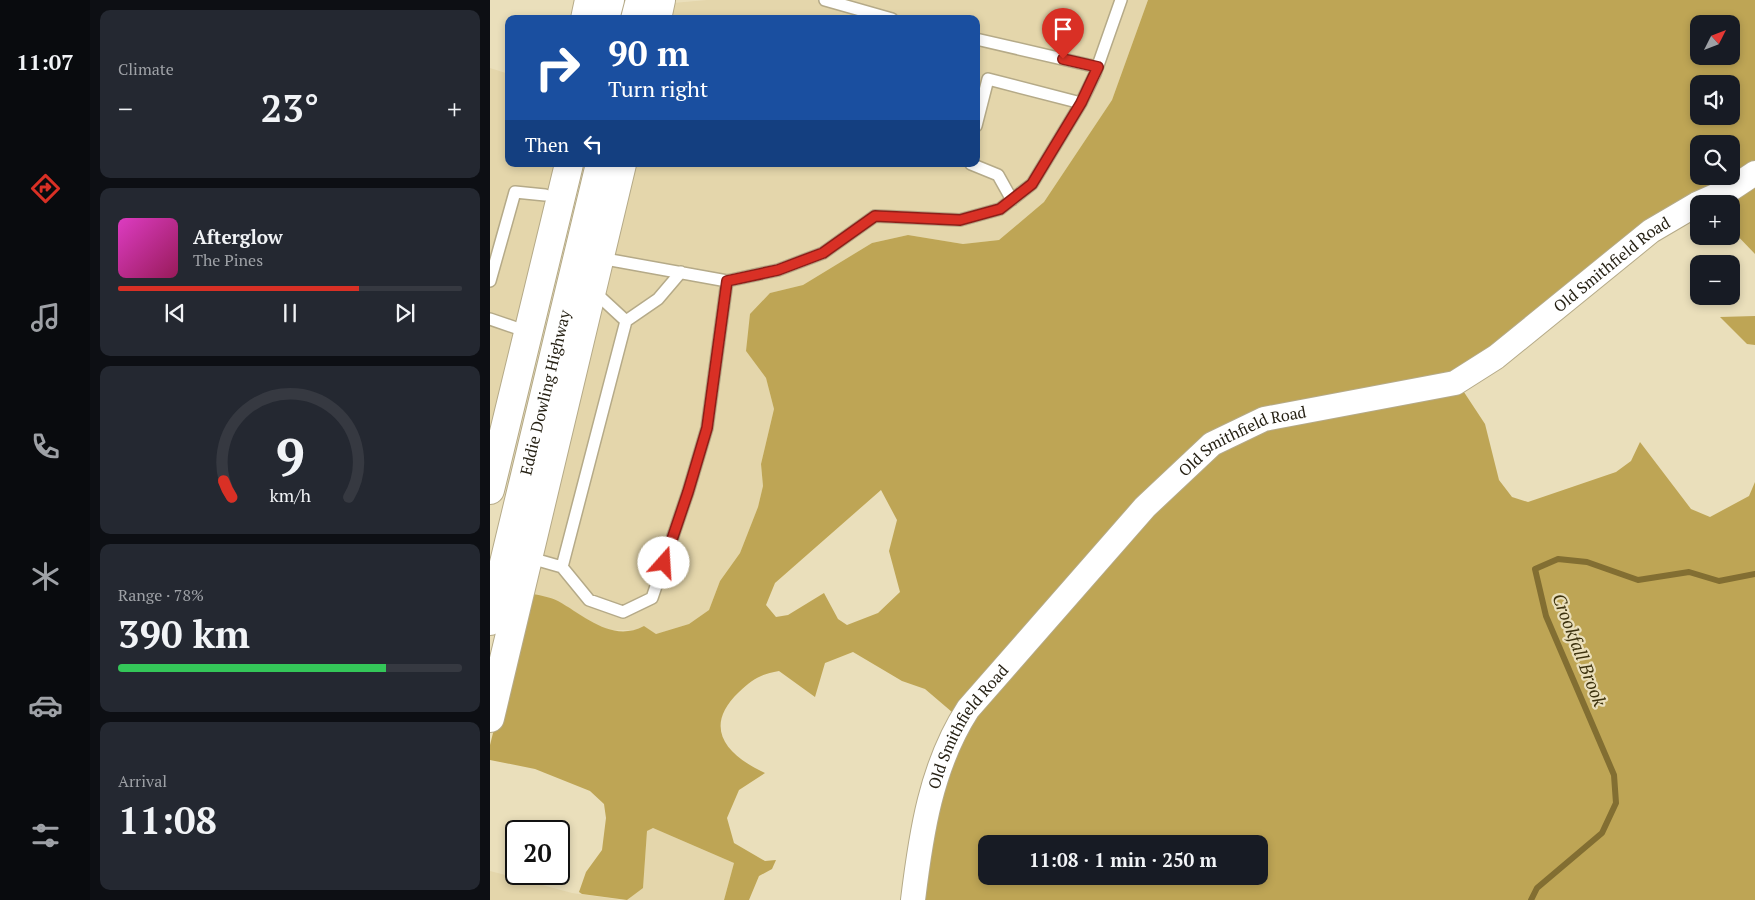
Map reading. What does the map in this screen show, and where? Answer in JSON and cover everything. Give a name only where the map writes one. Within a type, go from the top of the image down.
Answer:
[{"type":"highway","points":[[586,15],[589,0]]},
{"type":"highway","points":[[606,15],[610,0]]},
{"type":"highway","points":[[636,15],[640,0]]},
{"type":"highway","points":[[658,15],[662,0]]},
{"type":"highway","points":[[521,361],[550,167]]},
{"type":"highway","name":"Eddie Dowling Highway","points":[[490,490],[568,167]]},
{"type":"highway","name":"Eddie Dowling Highway","points":[[490,621],[599,167]]},
{"type":"highway","points":[[490,718],[527,556],[621,167]]},
{"type":"street","name":"Old Smithfield Road","points":[[912,900],[932,788],[955,728],[984,689],[1144,507],[1212,444],[1264,419],[1455,383],[1496,357],[1651,231],[1677,215],[1731,189],[1755,174]]},
{"type":"lane","points":[[825,0],[878,15]]},
{"type":"lane","points":[[600,258],[727,281],[778,270],[823,253],[875,216],[960,220],[1000,209],[1032,184],[1081,103],[1098,67],[1121,0]]},
{"type":"lane","points":[[980,40],[1098,67]]},
{"type":"lane","points":[[980,110],[988,79],[1081,103]]},
{"type":"lane","points":[[979,167],[998,174],[1012,200]]},
{"type":"lane","points":[[490,281],[515,192],[545,195]]},
{"type":"lane","points":[[562,567],[626,321],[658,299],[681,272]]},
{"type":"lane","points":[[527,556],[562,567],[589,600],[622,612],[652,598],[688,492],[707,428],[727,281]]},
{"type":"lane","points":[[590,296],[600,297],[626,321]]},
{"type":"lane","points":[[490,319],[525,331]]},
{"type":"shaded area","points":[[707,0],[1148,0],[1112,100],[1044,202],[999,240],[963,244],[908,235],[872,243],[803,285],[770,293],[746,351],[766,378],[774,409],[761,464],[763,486],[758,507],[740,553],[720,581],[709,610],[689,624],[656,634],[644,626],[635,630],[604,630],[556,600],[528,593],[631,167],[980,167],[980,15],[668,15],[673,3]]},
{"type":"shaded area","points":[[1148,0],[1755,0],[1755,254],[1740,238],[1740,195],[1690,195],[1690,214],[1458,383],[1485,424],[1499,480],[1512,497],[1528,502],[1616,472],[1631,461],[1640,442],[1691,509],[1710,517],[1749,496],[1755,482],[1755,900],[910,900],[959,718],[925,689],[902,681],[853,652],[825,663],[815,697],[779,671],[772,672],[752,681],[739,692],[728,705],[722,717],[721,728],[724,739],[730,749],[739,758],[765,773],[739,790],[727,818],[734,843],[765,861],[776,860],[772,869],[759,876],[749,900],[724,900],[734,863],[653,828],[647,831],[643,888],[627,900],[579,892],[586,872],[602,850],[606,818],[604,804],[590,791],[535,769],[490,760],[490,745],[528,593],[555,600],[599,626],[610,630],[632,630],[644,626],[656,634],[689,624],[709,610],[720,581],[740,553],[758,507],[763,486],[761,464],[774,409],[766,378],[746,351],[750,314],[770,293],[803,285],[872,243],[908,235],[963,244],[999,240],[1044,202],[1112,100]],"holes":[[[881,490],[897,520],[889,551],[900,592],[878,613],[847,625],[838,619],[824,593],[788,615],[776,617],[766,605],[775,583]]]},
{"type":"shaded area","points":[[490,68],[505,73],[505,167],[562,167],[490,452]]},
{"type":"shaded area","points":[[1755,316],[1755,345],[1747,344],[1720,317]]},
{"type":"shaded area","points":[[653,828],[734,863],[724,900],[627,900],[643,887],[647,830]]},
{"type":"shaded area","points":[[490,871],[505,875],[505,885],[542,885],[572,893],[623,900],[490,900]]},
{"type":"waterway","name":"Crookfall Brook","points":[[1531,900],[1537,888],[1602,833],[1616,803],[1614,775],[1546,616],[1535,569],[1558,559],[1587,562],[1638,580],[1689,572],[1719,581],[1755,574]]},
{"type":"route","points":[[664,563],[707,428],[727,281],[778,270],[823,253],[875,216],[960,220],[1000,209],[1032,184],[1081,103],[1098,67],[1063,59]]}]
